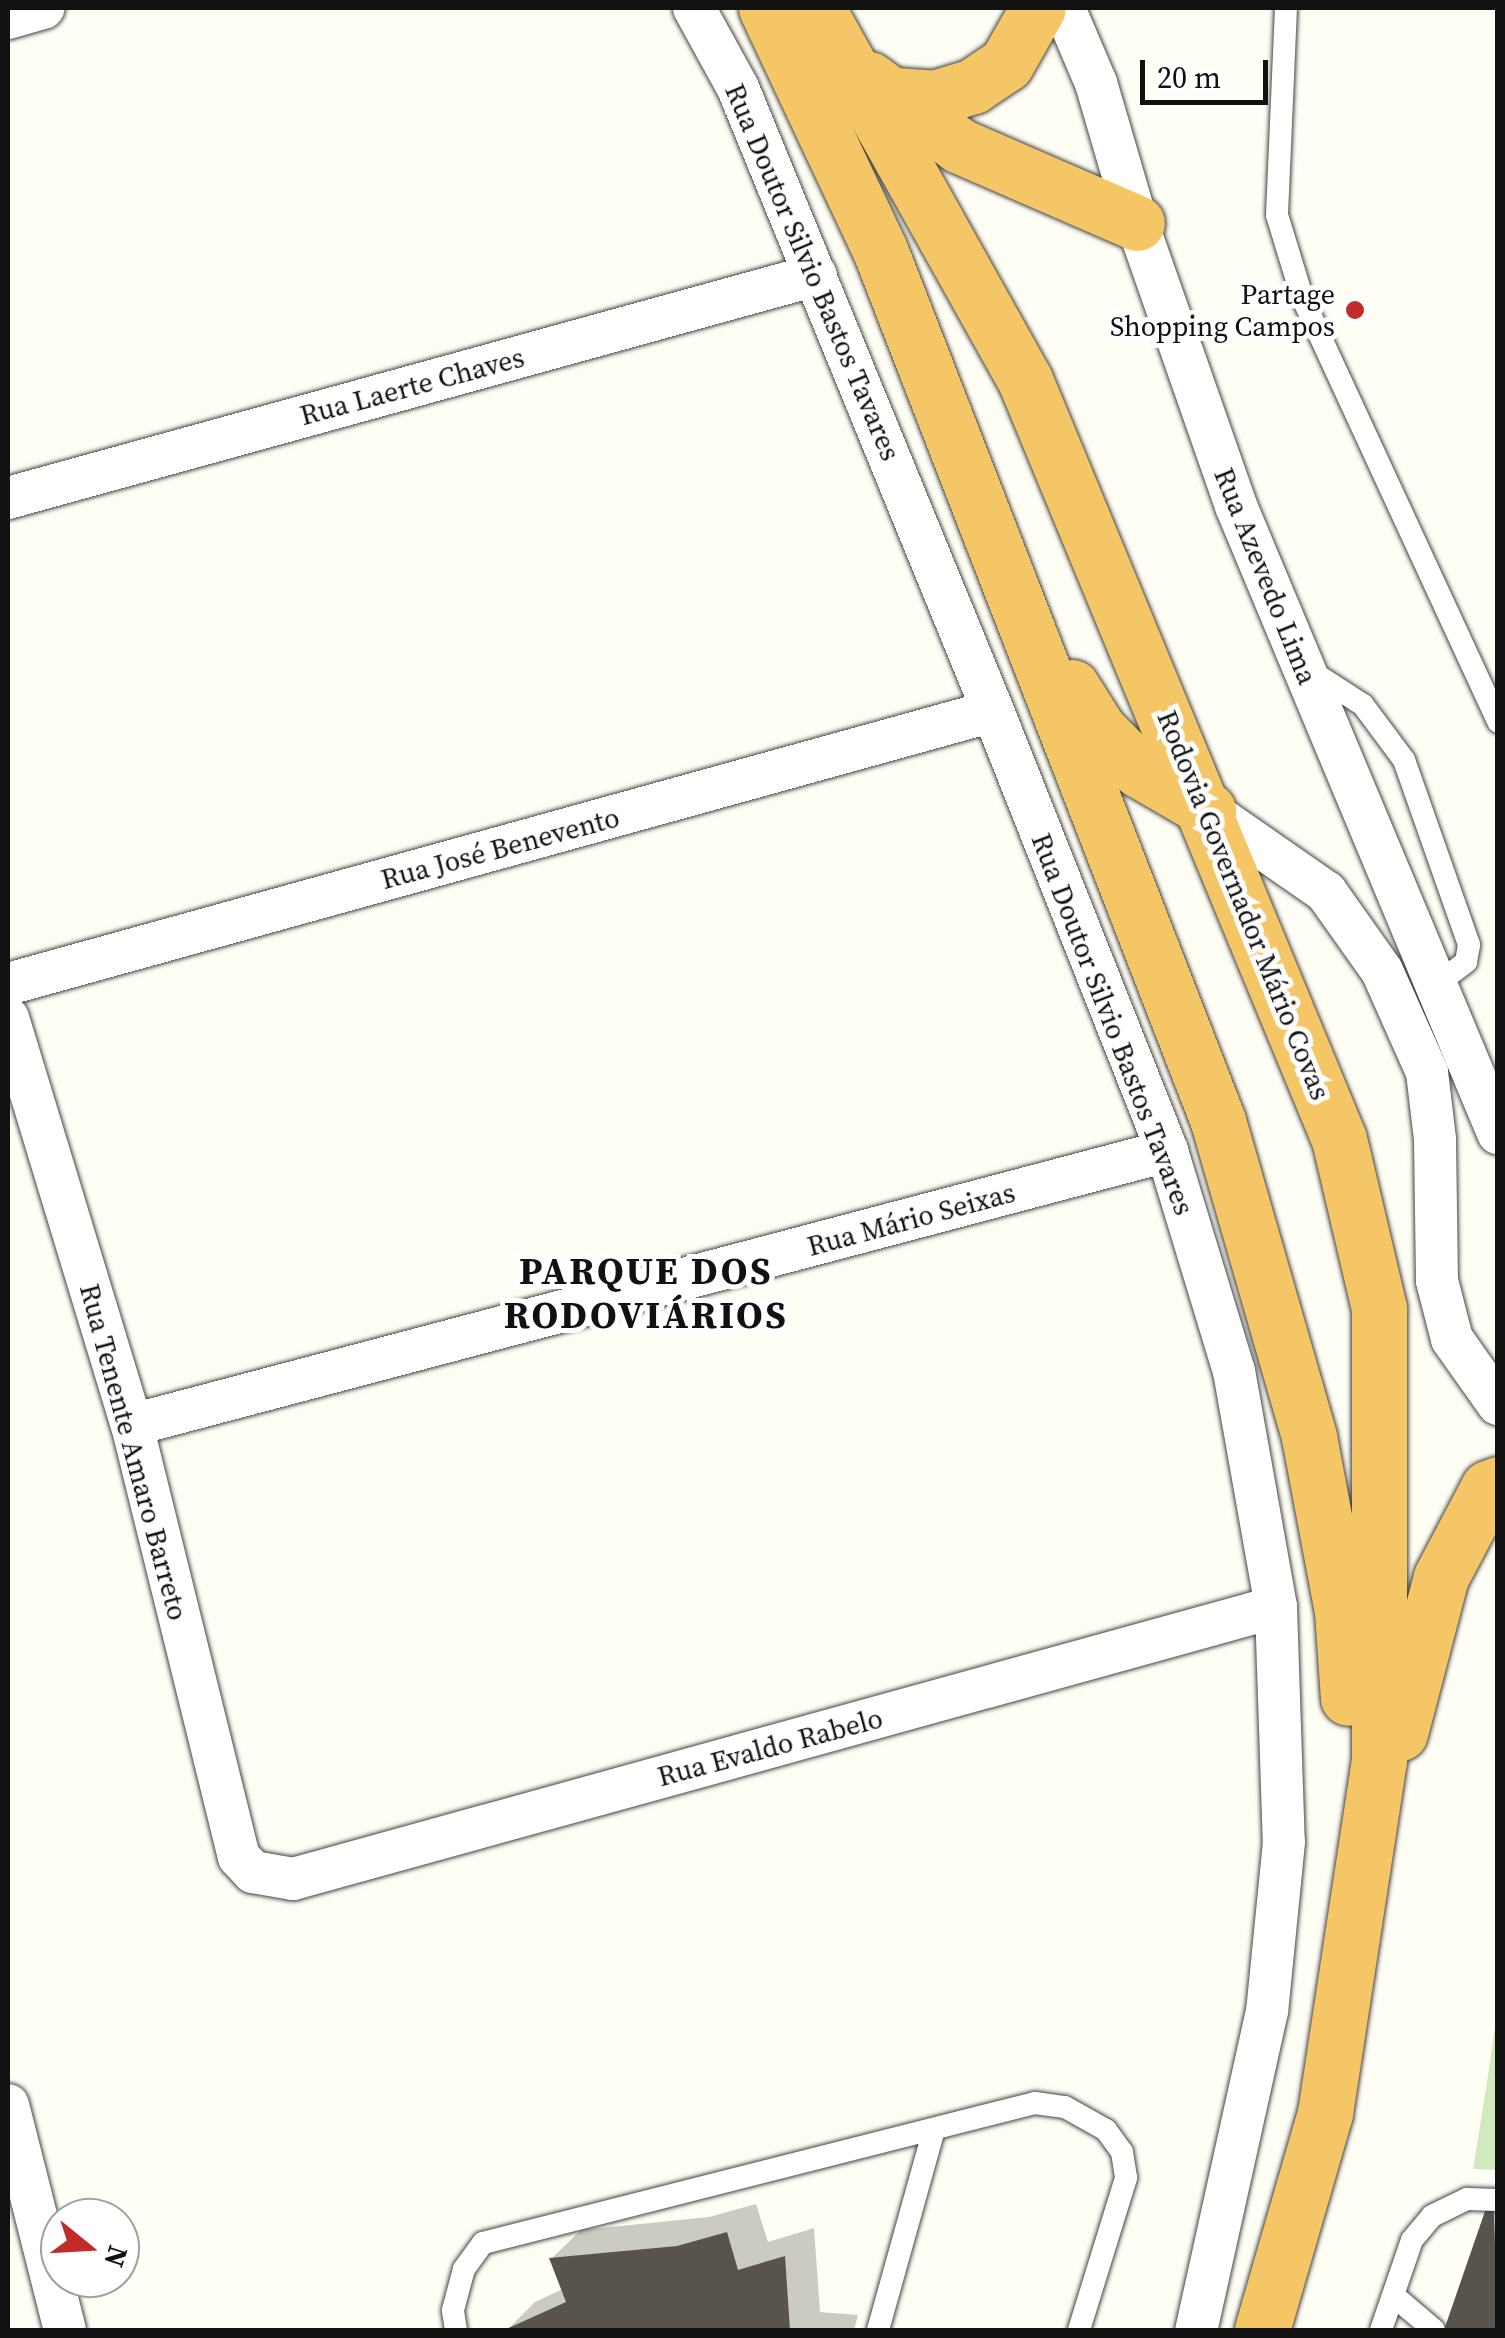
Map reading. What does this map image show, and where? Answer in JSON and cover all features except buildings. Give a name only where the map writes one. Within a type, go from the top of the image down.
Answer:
[{"type":"highway","name":"Rodovia Governador Mário Covas","points":[[766,8],[872,232],[970,474],[1218,1121],[1309,1437],[1342,1611],[1361,1876]]},
{"type":"highway","name":"Rodovia Governador Mário Covas","points":[[817,8],[877,84],[1025,380],[1208,810],[1339,1139],[1379,1308],[1379,1760],[1325,2113],[1262,2330]]},
{"type":"highway","points":[[877,84],[934,98],[973,86],[1006,64],[1038,8]]},
{"type":"highway","points":[[877,84],[960,146],[1137,224]]},
{"type":"highway","points":[[970,474],[1010,536],[1073,688],[1099,730],[1139,770],[1208,810]]},
{"type":"highway","points":[[1361,1876],[1441,1577],[1488,1488],[1498,1484]]},
{"type":"street","points":[[8,18],[44,8]]},
{"type":"street","name":"Rua Doutor Silvio Bastos Tavares","points":[[694,8],[738,88],[993,711],[1167,1151],[1234,1371],[1276,1608],[1284,1842],[1267,2011],[1196,2330]]},
{"type":"street","name":"Rua Azevedo Lima","points":[[1064,8],[1096,83],[1137,224],[1236,506],[1498,1133]]},
{"type":"street","name":"Rua Laerte Chaves","points":[[8,498],[816,274]]},
{"type":"street","name":"Rua José Benevento","points":[[8,984],[993,711]]},
{"type":"street","points":[[1208,810],[1326,892],[1382,972],[1427,1072],[1436,1138],[1437,1281],[1452,1339],[1495,1401]]},
{"type":"street","name":"Rua Tenente Amaro Barreto","points":[[8,1018],[132,1425],[240,1857],[264,1877]]},
{"type":"street","name":"Rua Mário Seixas","points":[[132,1425],[1167,1151]]},
{"type":"street","name":"Rua Evaldo Rabelo","points":[[264,1877],[294,1879],[1276,1608]]},
{"type":"street","points":[[8,2105],[65,2330]]},
{"type":"lane","points":[[1286,8],[1277,215],[1302,297],[1498,722]]},
{"type":"lane","points":[[1301,666],[1363,705],[1404,760],[1469,945],[1466,962],[1438,982]]},
{"type":"lane","points":[[456,2330],[452,2310],[464,2269],[484,2243],[1035,2104],[1065,2107],[1106,2130],[1122,2152],[1126,2178],[1079,2330]]},
{"type":"lane","points":[[878,2330],[934,2130]]},
{"type":"lane","points":[[1380,2330],[1412,2240],[1432,2216],[1467,2199],[1498,2200]]},
{"type":"lane","points":[[1394,2296],[1434,2330]]},
{"type":"green space","points":[[1497,2013],[1497,2170],[1473,2169],[1486,2089]]},
{"type":"place","name":"Partage Shopping Campos","points":[[1355,310]]},
{"type":"district","name":"PARQUE DOS RODOVIÁRIOS","points":[[646,1294]]}]
